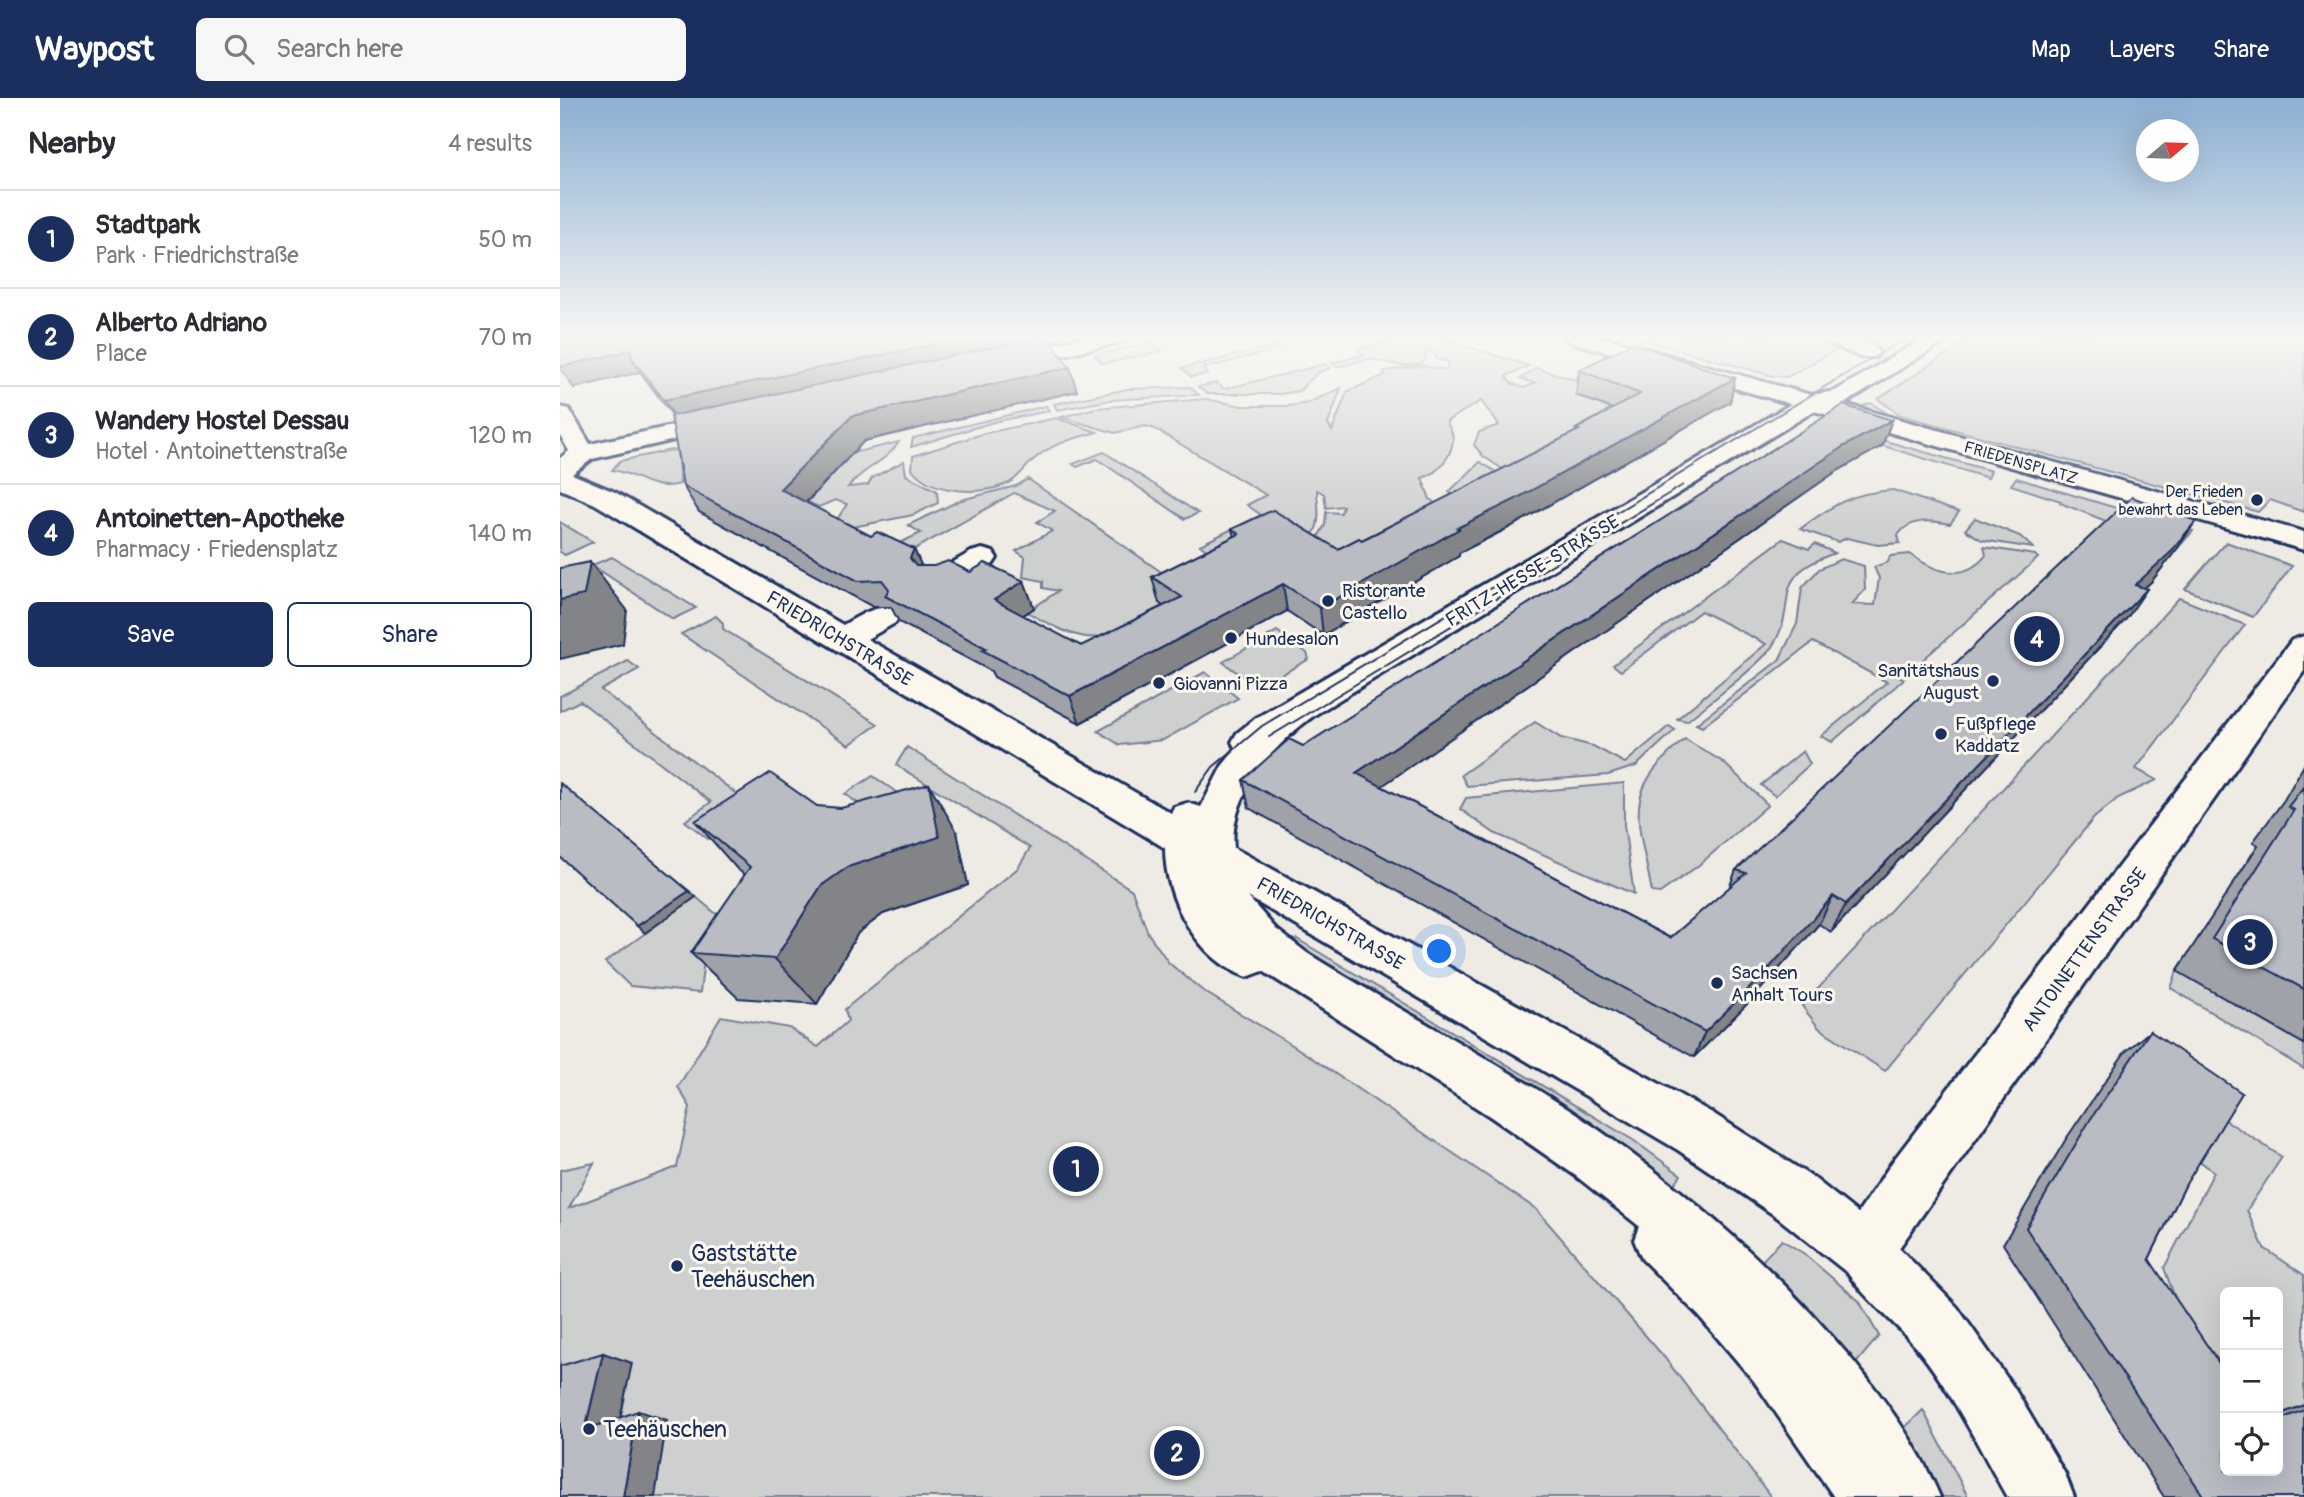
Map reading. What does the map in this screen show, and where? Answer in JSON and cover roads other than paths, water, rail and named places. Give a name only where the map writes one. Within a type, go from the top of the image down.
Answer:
[{"type":"street","name":"FRITZ-HESSE-STRASSE","points":[[1190,829],[1225,760],[1269,727],[1799,401]]},
{"type":"street","name":"FRIEDENSPLATZ","points":[[1849,401],[2304,541]]},
{"type":"street","points":[[560,414],[583,453]]},
{"type":"street","points":[[560,471],[583,453],[747,417]]},
{"type":"street","name":"FRIEDRICHSTRASSE","points":[[560,479],[605,498],[843,638],[1190,829],[1696,1132],[1796,1198],[1864,1252],[1937,1327],[1992,1410],[2042,1497]]},
{"type":"street","points":[[940,583],[982,558]]},
{"type":"street","points":[[843,638],[884,616]]},
{"type":"street","name":"ANTOINETTENSTRASSE","points":[[1864,1252],[1912,1180],[2304,647]]},
{"type":"street","points":[[1190,829],[1213,834],[1222,796],[1236,771],[1269,737],[1269,727]]},
{"type":"street","points":[[1190,829],[1185,870],[1196,902],[1206,920],[1237,952],[1518,1131],[1573,1169],[1676,1253],[1771,1356],[1816,1415],[1870,1497]]},
{"type":"street","points":[[1190,829],[1226,899],[1254,936],[1275,954],[1509,1100],[1617,1172],[1722,1261],[1751,1289],[1819,1366],[1908,1497]]},
{"type":"tram line","points":[[1195,792],[1213,767],[1262,726],[1801,401]]},
{"type":"tram line","points":[[1269,737],[1683,485]]},
{"type":"place","name":"Der Frieden bewahrt das Leben","points":[[2257,500]]},
{"type":"place","name":"Ristorante Castello","points":[[1328,601]]},
{"type":"place","name":"Hundesalon","points":[[1231,638]]},
{"type":"place","name":"Antoinetten-Apotheke","points":[[2037,639]]},
{"type":"place","name":"Sanitätshaus August","points":[[1993,681]]},
{"type":"place","name":"Giovanni Pizza","points":[[1159,683]]},
{"type":"place","name":"Fußpflege Kaddatz","points":[[1941,734]]},
{"type":"place","name":"Wandery Hostel Dessau","points":[[2250,942]]},
{"type":"place","name":"Sachsen Anhalt Tours","points":[[1717,983]]},
{"type":"place","name":"Stadtpark","points":[[1076,1169]]},
{"type":"place","name":"Gaststätte Teehäuschen","points":[[677,1266]]},
{"type":"place","name":"Teehäuschen","points":[[589,1429]]},
{"type":"place","name":"Alberto Adriano","points":[[1177,1453]]}]
